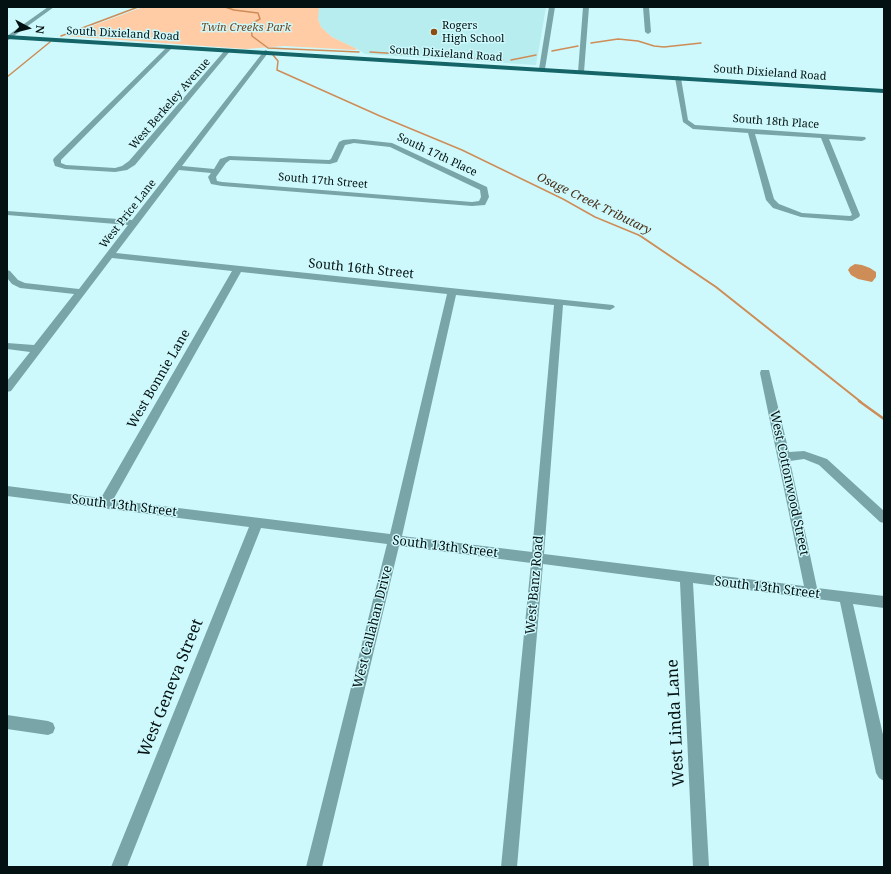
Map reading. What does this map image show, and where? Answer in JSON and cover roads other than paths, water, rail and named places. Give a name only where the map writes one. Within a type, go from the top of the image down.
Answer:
[{"type":"main road","name":"South Dixieland Road","points":[[8,38],[266,52],[884,90]]},
{"type":"street","points":[[8,38],[51,7]]},
{"type":"street","points":[[542,70],[552,7]]},
{"type":"street","points":[[581,72],[586,7]]},
{"type":"street","points":[[646,7],[648,32]]},
{"type":"street","name":"West Berkeley Avenue","points":[[170,47],[57,160],[58,164],[65,167],[115,170],[124,168],[132,163],[228,50]]},
{"type":"street","name":"West Price Lane","points":[[7,388],[266,52]]},
{"type":"street","name":"South 18th Place","points":[[678,78],[685,121],[688,124],[698,128],[862,139]]},
{"type":"street","points":[[752,131],[770,200],[776,206],[784,210],[806,216],[852,219],[856,215],[824,136]]},
{"type":"street","name":"South 17th Place","points":[[217,168],[222,161],[229,158],[239,157],[330,162],[334,160],[340,148],[346,142],[380,143],[400,149],[484,189],[486,196],[482,203]]},
{"type":"street","points":[[179,166],[217,168]]},
{"type":"street","name":"South 17th Street","points":[[217,168],[212,177],[214,182],[222,184],[472,204],[482,203]]},
{"type":"street","points":[[7,213],[135,223]]},
{"type":"street","name":"South 16th Street","points":[[110,255],[452,292],[610,307]]},
{"type":"street","name":"West Bonnie Lane","points":[[104,504],[238,269]]},
{"type":"street","points":[[7,273],[16,282],[23,286],[82,292]]},
{"type":"street","name":"West Callahan Drive","points":[[314,867],[394,540],[452,292]]},
{"type":"street","name":"West Banz Road","points":[[509,867],[538,559],[559,302]]},
{"type":"street","points":[[7,346],[37,349]]},
{"type":"street","name":"West Cottonwood Street","points":[[765,373],[812,593]]},
{"type":"street","points":[[784,457],[804,455],[823,462],[884,518]]},
{"type":"street","name":"South 13th Street","points":[[7,491],[884,602]]},
{"type":"street","name":"West Geneva Street","points":[[119,867],[257,523]]},
{"type":"street","name":"West Linda Lane","points":[[686,578],[701,867]]},
{"type":"street","points":[[845,597],[884,773]]},
{"type":"street","points":[[7,722],[48,728]]},
{"type":"waterway","points":[[61,36],[138,7]]},
{"type":"waterway","name":"Osage Creek Tributary","points":[[225,7],[234,10],[258,13],[260,19],[251,24],[252,36],[268,48],[359,52]]},
{"type":"waterway","points":[[591,43],[618,39],[638,41],[654,46],[664,47],[701,43]]},
{"type":"waterway","points":[[7,77],[50,42]]},
{"type":"waterway","points":[[552,51],[578,46]]},
{"type":"waterway","points":[[370,52],[418,55]]},
{"type":"waterway","name":"Osage Creek Tributary","points":[[273,55],[278,61],[277,70],[380,116],[462,150],[563,199],[595,217],[640,235]]},
{"type":"waterway","points":[[511,60],[536,55]]},
{"type":"waterway","points":[[428,56],[503,60]]},
{"type":"waterway","name":"Osage Creek Tributary","points":[[640,235],[716,287],[861,402]]},
{"type":"waterway","name":"Osage Creek Tributary","points":[[859,401],[884,419]]},
{"type":"place","name":"Rogers High School","points":[[434,32]]},
{"type":"park label","name":"Twin Creeks Park","points":[[246,28]]}]
